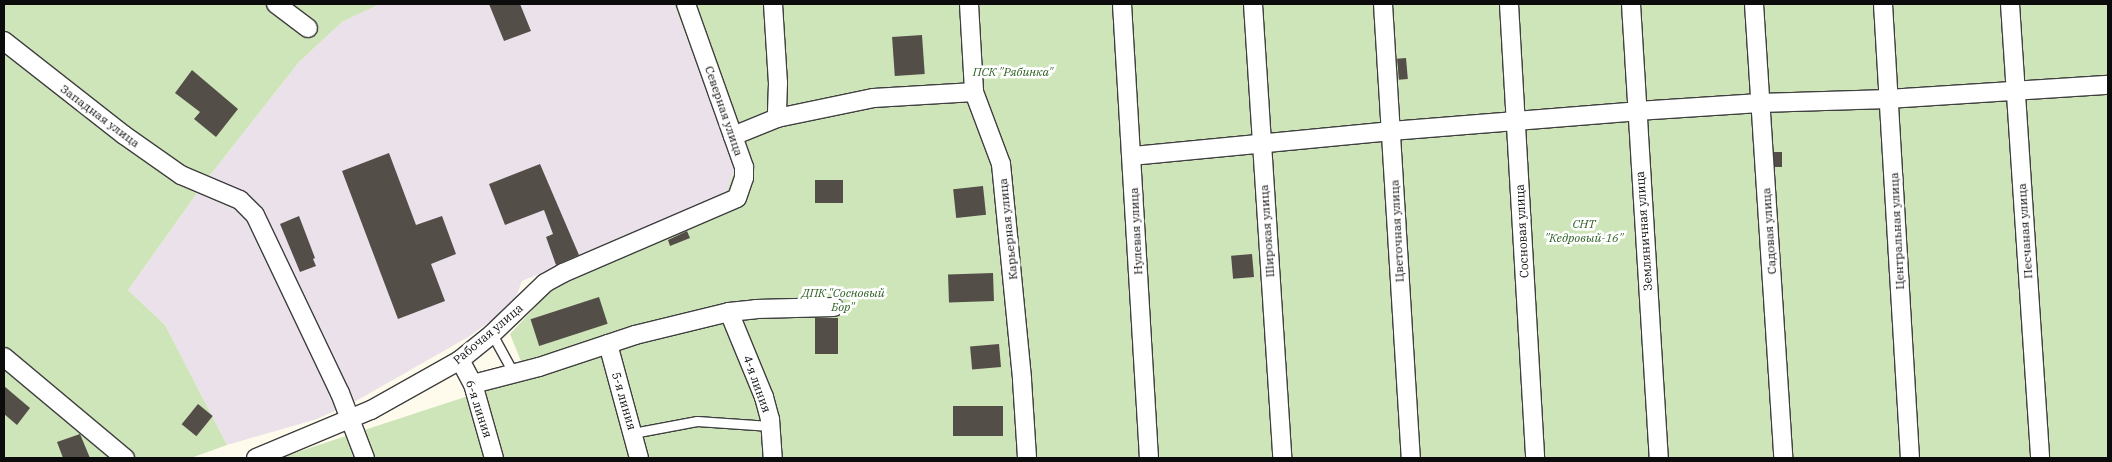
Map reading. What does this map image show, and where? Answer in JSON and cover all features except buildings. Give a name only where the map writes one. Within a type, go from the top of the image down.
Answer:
[{"type":"street","points":[[276,4],[308,28]]},
{"type":"street","name":"Северная улица","points":[[686,4],[744,167],[744,178],[737,198],[718,207]]},
{"type":"street","points":[[773,4],[778,83],[777,118]]},
{"type":"street","name":"Карьерная улица","points":[[969,4],[974,92],[1001,164],[1021,370],[1027,458]]},
{"type":"street","name":"Нулевая улица","points":[[1122,4],[1149,458]]},
{"type":"street","name":"Широкая улица","points":[[1253,4],[1282,458]]},
{"type":"street","name":"Цветочная улица","points":[[1383,4],[1411,458]]},
{"type":"street","name":"Сосновая улица","points":[[1508,4],[1535,458]]},
{"type":"street","name":"Земляничная улица","points":[[1631,4],[1659,458]]},
{"type":"street","name":"Садовая улица","points":[[1754,4],[1784,458]]},
{"type":"street","name":"Центральная улица","points":[[1883,4],[1910,458]]},
{"type":"street","name":"Песчаная улица","points":[[2010,4],[2040,458]]},
{"type":"street","name":"Западная улица","points":[[4,41],[124,135],[181,175],[240,200],[256,215],[351,419],[365,458]]},
{"type":"street","points":[[1132,156],[1262,145],[1391,131],[1515,123],[1637,111],[1760,103],[1889,99],[2108,84]]},
{"type":"street","points":[[733,136],[777,118],[874,98],[974,92]]},
{"type":"street","name":"Рабочая улица","points":[[256,458],[351,419],[460,360],[492,334],[545,283],[563,273],[718,207]]},
{"type":"street","points":[[473,384],[514,374],[659,328],[729,312],[756,309],[834,308]]},
{"type":"street","name":"4-я линия","points":[[729,312],[764,397],[770,426],[773,458]]},
{"type":"street","name":"5-я линия","points":[[608,344],[639,458]]},
{"type":"street","points":[[4,358],[125,458]]},
{"type":"street","name":"6-я линия","points":[[460,360],[473,384],[494,458]]},
{"type":"lane","points":[[492,334],[514,374]]},
{"type":"lane","points":[[633,434],[697,421],[770,426]]},
{"type":"shaded area","points":[[380,4],[674,4],[736,167],[724,198],[522,281],[513,304],[470,336],[356,401],[317,419],[227,445],[165,325],[128,290],[207,179],[299,62],[342,22]]},
{"type":"green space","points":[[4,4],[380,4],[342,22],[299,62],[207,179],[128,290],[165,325],[227,445],[191,458],[4,458]]},
{"type":"green space","name":"СНТ \"Кедровый-16\"","points":[[674,4],[2108,4],[2108,458],[646,458],[612,337],[523,366],[510,334],[552,289],[724,198],[736,167]]},
{"type":"green space","points":[[602,352],[632,458],[279,458]]},
{"type":"park label","name":"ПСК \"Рябинка\"","points":[[1013,72]]},
{"type":"park label","name":"ДПК \"Сосновый Бор\"","points":[[843,300]]}]
